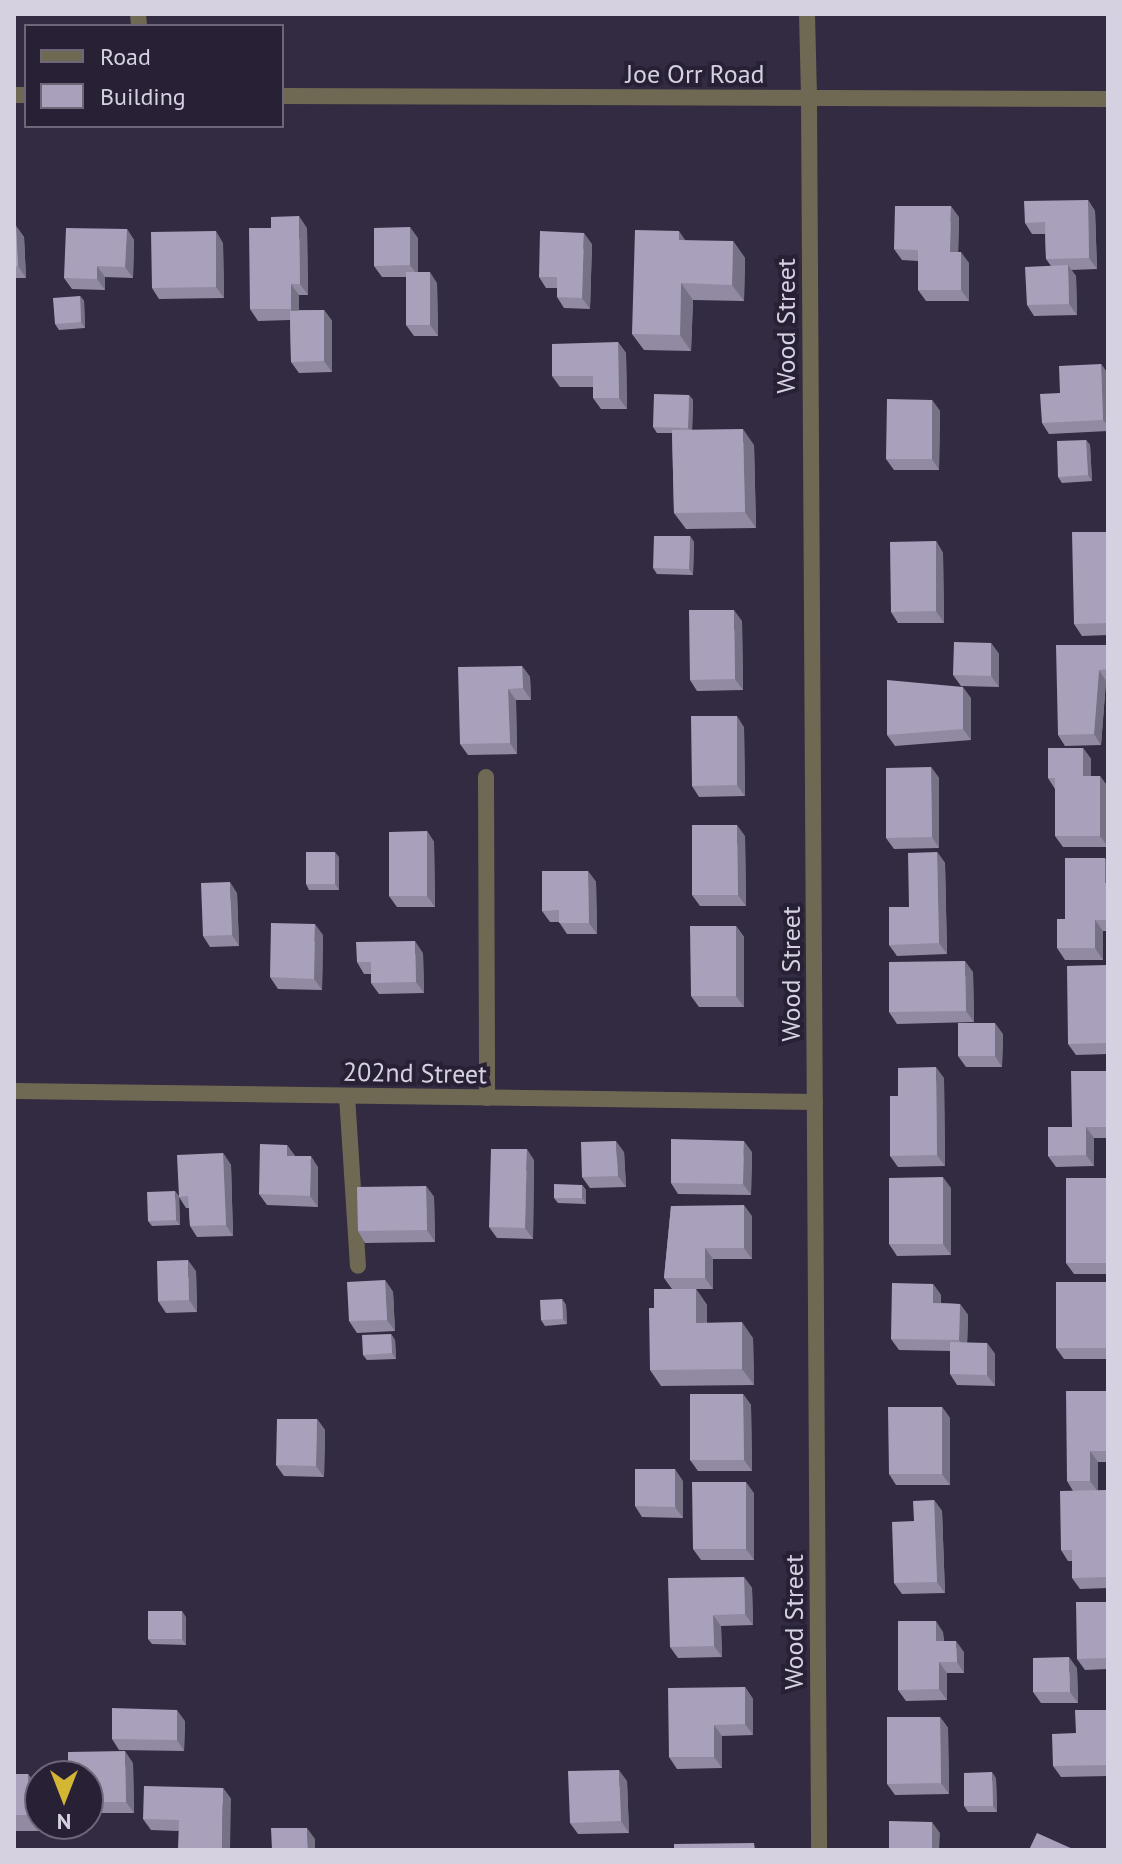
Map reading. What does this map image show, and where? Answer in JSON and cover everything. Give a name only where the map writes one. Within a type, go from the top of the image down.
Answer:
[{"type":"street","name":"Wood Street","points":[[807,14],[819,1850]]},
{"type":"street","name":"Joe Orr Road","points":[[284,96],[1108,99]]},
{"type":"street","points":[[486,777],[487,1098]]},
{"type":"street","name":"202nd Street","points":[[14,1091],[815,1102]]},
{"type":"street","points":[[347,1096],[358,1266]]},
{"type":"building","points":[[1088,200],[1089,258],[1046,259],[1045,222],[1025,223],[1024,201]]},
{"type":"building","points":[[895,206],[951,206],[950,252],[961,252],[961,290],[918,290],[918,250],[894,249]]},
{"type":"building","points":[[299,216],[300,284],[291,284],[291,309],[250,309],[249,228],[271,228],[271,217]]},
{"type":"building","points":[[14,226],[18,266],[14,267]]},
{"type":"building","points":[[410,227],[410,265],[374,266],[374,228]]},
{"type":"building","points":[[66,228],[127,229],[125,267],[97,266],[97,279],[64,278]]},
{"type":"building","points":[[635,230],[679,231],[679,240],[733,241],[732,285],[681,283],[680,335],[632,334]]},
{"type":"building","points":[[216,231],[216,287],[152,288],[151,232]]},
{"type":"building","points":[[540,231],[584,233],[582,298],[557,297],[557,277],[539,277]]},
{"type":"building","points":[[1068,265],[1069,304],[1027,305],[1025,267]]},
{"type":"building","points":[[406,272],[430,272],[430,325],[406,325]]},
{"type":"building","points":[[80,296],[81,322],[55,324],[53,298]]},
{"type":"building","points":[[324,310],[324,361],[291,362],[290,311]]},
{"type":"building","points":[[618,342],[619,398],[593,398],[593,376],[552,376],[552,344]]},
{"type":"building","points":[[1101,364],[1103,420],[1042,423],[1040,394],[1060,393],[1059,366]]},
{"type":"building","points":[[654,394],[689,395],[688,428],[653,427]]},
{"type":"building","points":[[887,399],[932,400],[932,459],[886,459]]},
{"type":"building","points":[[743,429],[745,512],[674,513],[672,430]]},
{"type":"building","points":[[1086,440],[1088,475],[1058,477],[1057,441]]},
{"type":"building","points":[[1072,532],[1108,532],[1108,623],[1074,624]]},
{"type":"building","points":[[654,536],[690,536],[689,569],[653,568]]},
{"type":"building","points":[[936,541],[936,611],[891,612],[890,542]]},
{"type":"building","points":[[689,610],[734,610],[735,679],[690,680]]},
{"type":"building","points":[[954,642],[991,643],[991,676],[953,675]]},
{"type":"building","points":[[1056,645],[1108,645],[1108,669],[1099,670],[1094,734],[1058,735]]},
{"type":"building","points":[[522,666],[523,688],[508,689],[510,743],[460,744],[458,667]]},
{"type":"building","points":[[887,680],[963,687],[963,729],[887,735]]},
{"type":"building","points":[[691,716],[737,716],[737,785],[692,786]]},
{"type":"building","points":[[1048,748],[1083,748],[1083,776],[1100,776],[1100,836],[1055,836],[1055,778],[1048,778]]},
{"type":"building","points":[[931,767],[932,837],[886,838],[886,768]]},
{"type":"building","points":[[692,825],[737,825],[738,895],[692,895]]},
{"type":"building","points":[[427,831],[427,896],[389,896],[389,832]]},
{"type":"building","points":[[306,852],[335,852],[335,884],[306,884]]},
{"type":"building","points":[[937,852],[939,943],[889,945],[889,907],[909,907],[908,853]]},
{"type":"building","points":[[1065,858],[1105,858],[1108,920],[1095,920],[1095,948],[1057,948],[1057,919],[1065,919]]},
{"type":"building","points":[[542,871],[588,871],[589,923],[559,923],[559,910],[542,911]]},
{"type":"building","points":[[230,882],[232,935],[203,936],[201,883]]},
{"type":"building","points":[[271,923],[315,924],[314,979],[270,977]]},
{"type":"building","points":[[690,926],[736,926],[736,996],[691,996]]},
{"type":"building","points":[[415,941],[416,982],[371,983],[371,962],[357,962],[356,942]]},
{"type":"building","points":[[965,961],[966,1011],[889,1012],[889,962]]},
{"type":"building","points":[[1108,965],[1108,1043],[1068,1044],[1067,966]]},
{"type":"building","points":[[958,1023],[995,1023],[995,1056],[958,1056]]},
{"type":"building","points":[[936,1067],[937,1155],[890,1156],[890,1096],[898,1096],[898,1068]]},
{"type":"building","points":[[1071,1071],[1108,1071],[1108,1127],[1086,1127],[1086,1155],[1048,1156],[1048,1127],[1072,1127]]},
{"type":"building","points":[[671,1139],[744,1141],[743,1184],[671,1183]]},
{"type":"building","points":[[616,1141],[618,1176],[582,1177],[581,1142]]},
{"type":"building","points":[[260,1144],[287,1145],[287,1156],[311,1156],[310,1196],[259,1194]]},
{"type":"building","points":[[491,1149],[527,1149],[525,1228],[489,1227]]},
{"type":"building","points":[[223,1153],[226,1225],[190,1226],[188,1196],[179,1197],[177,1155]]},
{"type":"building","points":[[943,1177],[943,1244],[889,1244],[889,1178]]},
{"type":"building","points":[[1066,1178],[1108,1178],[1108,1263],[1066,1263]]},
{"type":"building","points":[[554,1184],[582,1185],[582,1198],[554,1198]]},
{"type":"building","points":[[426,1186],[427,1230],[358,1231],[357,1187]]},
{"type":"building","points":[[175,1191],[176,1220],[148,1221],[147,1192]]},
{"type":"building","points":[[744,1205],[744,1248],[705,1248],[705,1278],[664,1278],[671,1206]]},
{"type":"building","points":[[188,1260],[189,1300],[158,1301],[157,1261]]},
{"type":"building","points":[[385,1280],[387,1320],[349,1321],[347,1282]]},
{"type":"building","points":[[1056,1282],[1108,1282],[1108,1348],[1056,1348]]},
{"type":"building","points":[[892,1283],[933,1284],[933,1303],[960,1304],[959,1340],[891,1339]]},
{"type":"building","points":[[654,1289],[696,1289],[696,1323],[742,1322],[742,1369],[650,1370],[649,1308],[654,1308]]},
{"type":"building","points":[[562,1299],[563,1319],[541,1320],[540,1300]]},
{"type":"building","points":[[391,1334],[392,1353],[363,1355],[362,1335]]},
{"type":"building","points":[[950,1342],[987,1343],[987,1375],[950,1374]]},
{"type":"building","points":[[1066,1391],[1107,1391],[1108,1451],[1090,1451],[1090,1481],[1067,1481]]},
{"type":"building","points":[[690,1394],[743,1394],[744,1460],[690,1460]]},
{"type":"building","points":[[888,1407],[942,1407],[942,1474],[889,1474]]},
{"type":"building","points":[[277,1419],[317,1419],[316,1466],[276,1465]]},
{"type":"building","points":[[635,1469],[675,1469],[675,1507],[635,1506]]},
{"type":"building","points":[[692,1482],[746,1482],[746,1549],[693,1549]]},
{"type":"building","points":[[1108,1490],[1108,1577],[1072,1578],[1072,1550],[1061,1550],[1060,1491]]},
{"type":"building","points":[[934,1500],[937,1582],[894,1583],[892,1522],[914,1521],[913,1501]]},
{"type":"building","points":[[744,1577],[745,1614],[713,1615],[714,1646],[670,1647],[668,1578]]},
{"type":"building","points":[[1076,1602],[1108,1602],[1108,1658],[1077,1659]]},
{"type":"building","points":[[148,1611],[182,1611],[182,1639],[148,1639]]},
{"type":"building","points":[[898,1621],[936,1621],[936,1641],[956,1641],[957,1662],[939,1662],[939,1689],[898,1690]]},
{"type":"building","points":[[1069,1657],[1070,1692],[1033,1692],[1033,1658]]},
{"type":"building","points":[[745,1687],[745,1724],[714,1725],[714,1757],[669,1757],[668,1688]]},
{"type":"building","points":[[112,1708],[177,1710],[177,1740],[112,1739]]},
{"type":"building","points":[[1075,1710],[1108,1710],[1108,1765],[1053,1766],[1052,1734],[1076,1733]]},
{"type":"building","points":[[887,1717],[940,1717],[941,1783],[887,1784]]},
{"type":"building","points":[[125,1751],[126,1802],[104,1802],[104,1760],[68,1760],[68,1752]]},
{"type":"building","points":[[619,1770],[621,1821],[570,1823],[568,1771]]},
{"type":"building","points":[[992,1772],[993,1806],[964,1806],[964,1773]]},
{"type":"building","points":[[14,1774],[24,1774],[24,1815],[14,1815]]},
{"type":"building","points":[[144,1786],[223,1788],[222,1850],[178,1849],[179,1820],[143,1819]]},
{"type":"building","points":[[889,1821],[932,1822],[932,1850],[889,1850]]},
{"type":"building","points":[[271,1828],[307,1828],[308,1850],[272,1850]]},
{"type":"building","points":[[1037,1833],[1075,1850],[1029,1850]]},
{"type":"building","points":[[754,1843],[755,1850],[674,1850],[674,1844]]}]
